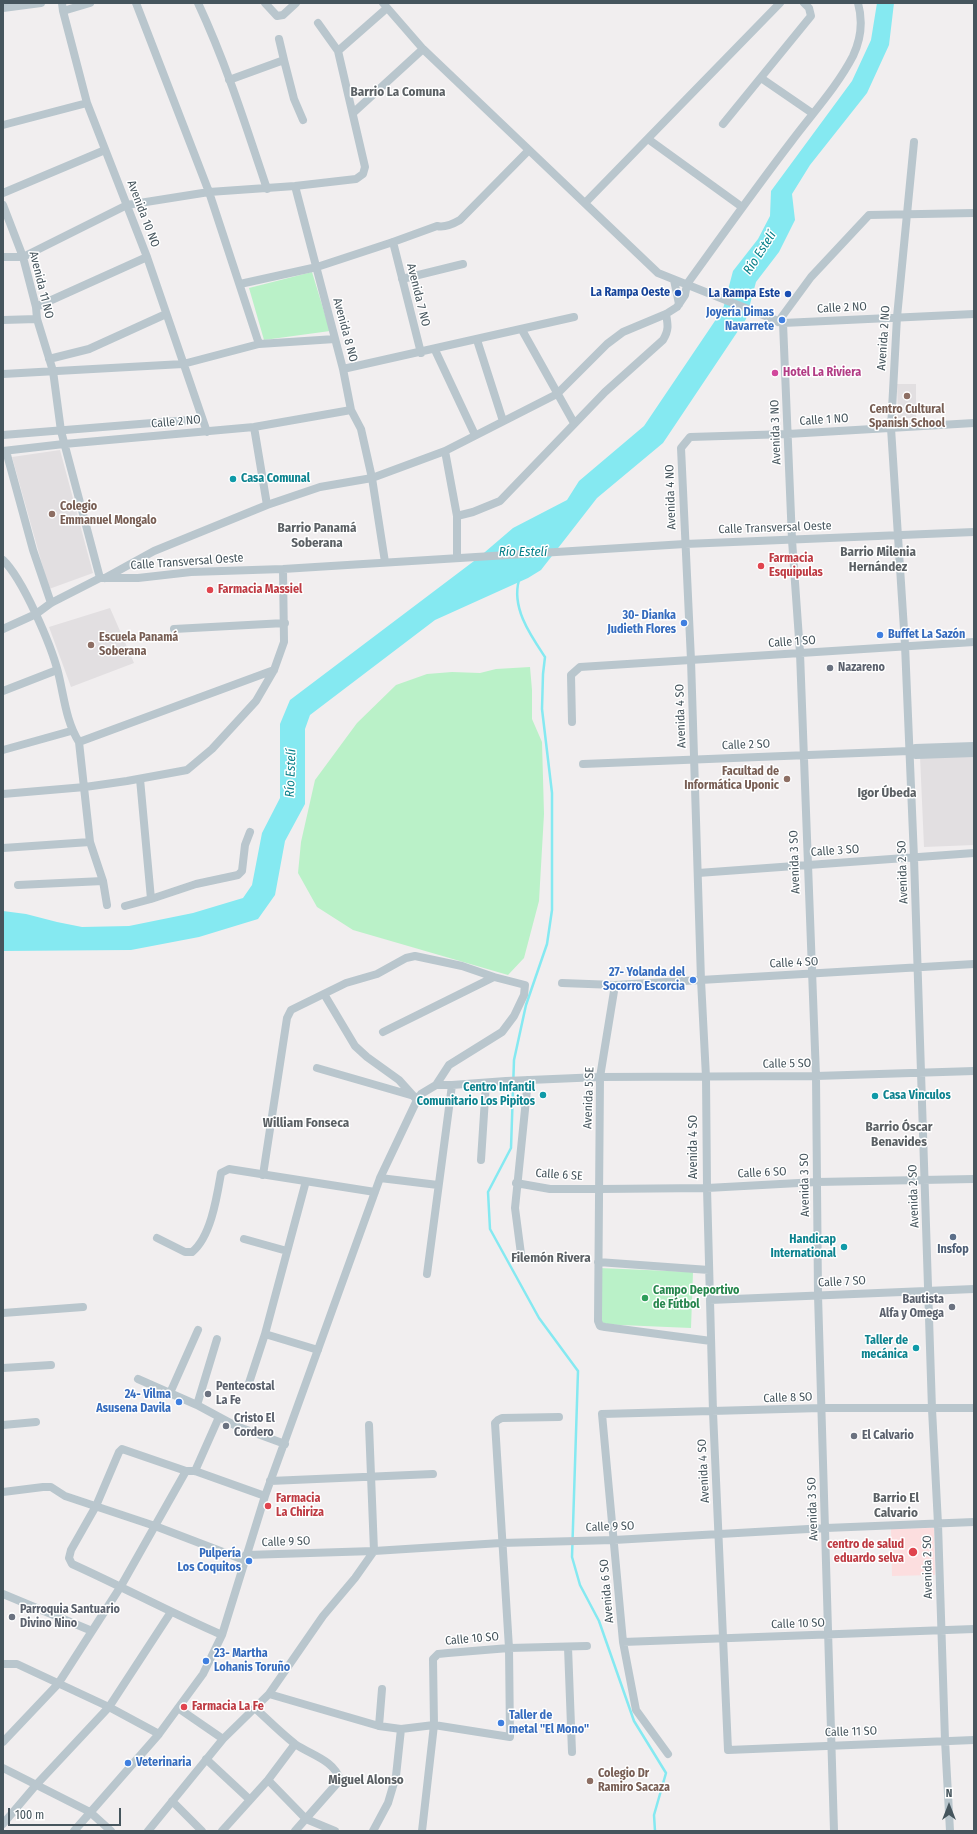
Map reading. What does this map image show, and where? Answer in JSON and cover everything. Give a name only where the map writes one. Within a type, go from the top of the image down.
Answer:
[{"type":"street","points":[[3,8],[41,3]]},
{"type":"street","points":[[63,7],[90,3]]},
{"type":"street","points":[[136,3],[209,192],[259,344]]},
{"type":"street","points":[[198,3],[229,80],[268,189]]},
{"type":"street","points":[[266,3],[277,16],[283,15],[296,3]]},
{"type":"street","points":[[585,204],[780,3]]},
{"type":"street","points":[[723,124],[811,16],[809,8],[804,3]]},
{"type":"street","points":[[103,578],[154,551],[266,505],[320,487],[372,478],[445,451],[557,394],[607,344],[623,332],[666,314],[677,307],[685,295],[687,284],[853,55],[861,28],[862,19],[858,3]]},
{"type":"street","points":[[338,51],[385,5],[423,48],[658,273],[781,323],[811,277],[869,215],[974,212]]},
{"type":"street","name":"Avenida 10 NO","points":[[63,7],[87,103],[147,258],[207,432]]},
{"type":"street","points":[[3,258],[23,257],[127,206],[209,192],[268,189],[356,179],[363,174],[365,167],[338,51],[318,23]]},
{"type":"street","points":[[279,39],[294,99],[303,120]]},
{"type":"street","points":[[353,113],[423,48]]},
{"type":"street","points":[[229,80],[284,60]]},
{"type":"street","points":[[761,78],[812,113]]},
{"type":"street","points":[[3,125],[87,103]]},
{"type":"street","points":[[648,139],[742,207]]},
{"type":"street","name":"Avenida 2 NO","points":[[898,535],[891,428],[897,317],[914,142]]},
{"type":"street","points":[[3,193],[105,150]]},
{"type":"street","points":[[240,284],[317,267],[437,226],[444,226],[460,220],[529,150]]},
{"type":"street","name":"Avenida 8 NO","points":[[295,186],[343,369],[351,410],[361,429],[372,478],[385,562]]},
{"type":"street","name":"Avenida 11 NO","points":[[3,204],[23,257],[36,307],[37,319],[53,371],[64,444],[103,578]]},
{"type":"street","name":"Avenida 7 NO","points":[[392,242],[421,353]]},
{"type":"street","points":[[36,307],[147,258]]},
{"type":"street","points":[[402,279],[463,264]]},
{"type":"street","points":[[674,280],[679,304]]},
{"type":"street","points":[[49,359],[89,349],[166,314]]},
{"type":"street","points":[[457,516],[473,512],[500,501],[605,392],[663,340],[667,333],[668,326],[666,314]]},
{"type":"street","name":"Calle 2 NO","points":[[781,323],[974,314]]},
{"type":"street","points":[[343,369],[435,350],[574,318]]},
{"type":"street","points":[[3,320],[37,319]]},
{"type":"street","name":"Avenida 3 NO","points":[[781,323],[788,434],[792,540]]},
{"type":"street","points":[[522,330],[574,423]]},
{"type":"street","points":[[3,374],[183,364],[259,344],[335,339]]},
{"type":"street","points":[[477,340],[503,421]]},
{"type":"street","points":[[435,350],[475,435]]},
{"type":"street","name":"Calle 2 NO","points":[[4,451],[64,444],[254,427],[351,410]]},
{"type":"street","points":[[3,435],[202,419]]},
{"type":"street","name":"Calle 1 NO","points":[[681,448],[690,437],[788,434],[974,423]]},
{"type":"street","points":[[254,427],[266,505]]},
{"type":"street","name":"Avenida 4 NO","points":[[681,448],[685,544]]},
{"type":"street","points":[[4,451],[12,472],[33,550],[50,603]]},
{"type":"street","points":[[445,451],[457,516],[458,557]]},
{"type":"street","points":[[3,475],[12,472]]},
{"type":"street","name":"Calle Transversal Oeste","points":[[3,629],[36,614],[50,603],[103,578],[138,578],[191,572],[283,569],[685,544],[974,532]]},
{"type":"street","name":"Avenida 2 SO","points":[[898,535],[905,645],[914,858],[932,1409],[950,1831]]},
{"type":"street","name":"Avenida 3 SO","points":[[792,540],[800,653],[816,1076],[818,1296],[834,1831]]},
{"type":"street","name":"Avenida 4 SO","points":[[685,544],[695,759],[701,980],[706,1077],[707,1188],[713,1412],[728,1750]]},
{"type":"street","points":[[3,560],[11,568],[36,614],[57,670],[72,731],[79,742],[90,842],[103,882],[107,905]]},
{"type":"street","points":[[3,794],[85,786],[187,770],[212,749],[256,700],[274,670],[284,642],[283,569]]},
{"type":"street","points":[[174,629],[284,623]]},
{"type":"street","name":"Calle 1 SO","points":[[572,722],[570,675],[580,667],[905,645],[974,642]]},
{"type":"street","points":[[3,691],[57,670]]},
{"type":"street","points":[[79,742],[274,670]]},
{"type":"street","points":[[3,750],[72,731]]},
{"type":"street","name":"Calle 2 SO","points":[[583,764],[974,746]]},
{"type":"street","name":"Calle 2 SO","points":[[909,750],[916,755],[974,753]]},
{"type":"street","points":[[140,778],[151,899]]},
{"type":"street","points":[[125,906],[196,884],[240,873],[243,868],[245,845],[250,832]]},
{"type":"street","points":[[3,848],[90,842]]},
{"type":"street","name":"Calle 3 SO","points":[[698,873],[974,853]]},
{"type":"street","points":[[18,885],[103,882]]},
{"type":"street","points":[[74,1831],[159,1734],[203,1674],[222,1635],[270,1481],[285,1444],[380,1178],[416,1098],[436,1085],[449,1065],[502,1032],[514,1016],[524,995],[524,985],[494,978],[462,966],[415,956],[406,958],[377,974],[346,983],[291,1010],[287,1018],[263,1175]]},
{"type":"street","name":"Calle 4 SO","points":[[562,983],[615,985],[974,964]]},
{"type":"street","points":[[384,1032],[494,978]]},
{"type":"street","name":"Avenida 5 SE","points":[[615,985],[600,1077],[598,1322],[600,1326],[711,1341]]},
{"type":"street","points":[[324,994],[355,1046],[398,1080],[416,1098]]},
{"type":"street","points":[[317,1068],[416,1098]]},
{"type":"street","name":"Calle 5 SO","points":[[436,1085],[600,1077],[816,1076],[974,1071]]},
{"type":"street","points":[[521,1254],[515,1208],[516,1183],[528,1080]]},
{"type":"street","points":[[481,1160],[486,1082]]},
{"type":"street","points":[[427,1274],[452,1085]]},
{"type":"street","points":[[157,1238],[185,1252],[192,1252],[199,1246],[214,1210],[221,1173],[229,1169],[375,1192]]},
{"type":"street","points":[[380,1178],[438,1185]]},
{"type":"street","name":"Calle 6 SO","points":[[600,1189],[707,1188],[816,1182],[974,1179]]},
{"type":"street","points":[[248,1386],[265,1334],[306,1181]]},
{"type":"street","name":"Calle 6 SE","points":[[516,1183],[550,1189],[600,1189]]},
{"type":"street","points":[[244,1239],[287,1251]]},
{"type":"street","points":[[598,1262],[709,1270]]},
{"type":"street","name":"Calle 7 SO","points":[[710,1300],[974,1289]]},
{"type":"street","points":[[3,1313],[83,1307]]},
{"type":"street","points":[[170,1393],[198,1330]]},
{"type":"street","points":[[265,1334],[318,1350]]},
{"type":"street","points":[[197,1405],[217,1340]]},
{"type":"street","points":[[3,1368],[51,1365]]},
{"type":"street","points":[[138,1379],[197,1405],[219,1417],[285,1444]]},
{"type":"street","name":"Calle 8 SO","points":[[602,1414],[821,1408],[974,1408]]},
{"type":"street","name":"Avenida 6 SO","points":[[602,1414],[623,1642],[636,1710],[668,1754]]},
{"type":"street","points":[[195,1471],[219,1417]]},
{"type":"street","points":[[269,1694],[379,1726],[402,1729],[434,1725],[510,1737],[509,1648],[501,1543],[495,1423],[502,1418],[559,1417]]},
{"type":"street","points":[[3,1425],[36,1422]]},
{"type":"street","points":[[148,1831],[223,1739],[269,1694],[322,1616],[354,1578],[374,1551],[369,1425]]},
{"type":"street","points":[[222,1635],[72,1564],[69,1558],[71,1550],[96,1506],[122,1449],[186,1471],[195,1471],[265,1496]]},
{"type":"street","points":[[3,1742],[58,1684],[121,1586],[186,1471]]},
{"type":"street","points":[[270,1481],[434,1474]]},
{"type":"street","points":[[3,1492],[43,1486],[51,1487],[65,1496],[245,1558]]},
{"type":"street","name":"Calle 9 SO","points":[[245,1558],[501,1543],[614,1540],[826,1528],[974,1522]]},
{"type":"street","points":[[3,1594],[92,1631]]},
{"type":"street","points":[[3,1824],[36,1785],[109,1707],[171,1612]]},
{"type":"street","name":"Calle 10 SO","points":[[623,1642],[974,1630]]},
{"type":"street","name":"Calle 10 SO","points":[[434,1725],[433,1659],[438,1654],[509,1648],[587,1646]]},
{"type":"street","points":[[568,1647],[572,1752]]},
{"type":"street","points":[[3,1664],[17,1664],[109,1707],[159,1734]]},
{"type":"street","points":[[379,1726],[382,1689]]},
{"type":"street","points":[[178,1708],[223,1739]]},
{"type":"street","points":[[255,1708],[295,1744],[330,1764],[338,1772],[340,1780],[295,1831]]},
{"type":"street","points":[[422,1831],[434,1725]]},
{"type":"street","points":[[373,1831],[388,1803],[396,1776],[402,1729]]},
{"type":"street","name":"Calle 11 SO","points":[[728,1750],[832,1744],[974,1740]]},
{"type":"street","points":[[222,1831],[249,1799],[268,1780],[295,1744]]},
{"type":"street","points":[[206,1759],[249,1799]]},
{"type":"street","points":[[3,1768],[90,1812],[111,1831]]},
{"type":"street","points":[[268,1780],[306,1819],[335,1831]]},
{"type":"street","points":[[172,1801],[202,1831]]},
{"type":"shaded area","name":"Centro Cultural Spanish School","points":[[897,384],[916,384],[916,418],[898,418]]},
{"type":"shaded area","name":"Colegio Emmanuel Mongalo","points":[[60,450],[93,573],[49,589],[12,457]]},
{"type":"shaded area","name":"Escuela Panamá Soberana","points":[[110,608],[134,663],[71,687],[49,627]]},
{"type":"shaded area","points":[[974,754],[974,845],[924,847],[920,756]]},
{"type":"shaded area","name":"centro de salud eduardo selva","points":[[934,1528],[935,1575],[892,1576],[891,1529]]},
{"type":"green space","points":[[312,272],[330,331],[264,340],[249,288]]},
{"type":"green space","points":[[530,667],[532,719],[542,742],[544,814],[539,901],[524,958],[508,975],[353,930],[317,907],[298,873],[301,842],[315,780],[357,723],[396,685],[427,674],[452,672],[480,673],[496,669]]},
{"type":"green space","name":"Campo Deportivo de Fútbol","points":[[599,1268],[693,1272],[691,1328],[597,1324]]},
{"type":"water","name":"Río Estelí","points":[[877,3],[894,3],[889,45],[867,93],[810,165],[792,194],[795,220],[779,252],[756,282],[746,319],[663,443],[597,498],[541,570],[528,578],[435,620],[310,715],[305,729],[305,804],[285,841],[275,895],[258,919],[199,937],[131,950],[3,951],[3,911],[26,914],[82,927],[129,926],[193,913],[243,898],[252,885],[262,833],[280,798],[280,724],[290,700],[478,558],[513,528],[567,500],[579,481],[644,426],[723,309],[733,271],[758,239],[770,216],[771,191],[852,81],[871,40]]},
{"type":"waterway","points":[[519,580],[517,590],[520,611],[529,631],[545,657],[542,709],[552,793],[552,910],[547,944],[526,1005],[514,1060],[511,1148],[488,1192],[490,1229],[539,1318],[578,1371],[572,1557],[580,1585],[599,1621],[634,1721],[666,1773],[654,1815],[655,1831]]},
{"type":"place","name":"La Rampa Oeste","points":[[678,293]]},
{"type":"place","name":"La Rampa Este","points":[[788,294]]},
{"type":"place","name":"Joyería Dimas Navarrete","points":[[782,320]]},
{"type":"place","name":"Hotel La Riviera","points":[[775,373]]},
{"type":"place","name":"Centro Cultural Spanish School","points":[[907,396]]},
{"type":"place","name":"Casa Comunal","points":[[233,479]]},
{"type":"place","name":"Colegio Emmanuel Mongalo","points":[[52,514]]},
{"type":"place","name":"Farmacia Esquipulas","points":[[761,566]]},
{"type":"place","name":"Farmacia Massiel","points":[[210,590]]},
{"type":"place","name":"30- Dianka Judieth Flores","points":[[684,623]]},
{"type":"place","name":"Buffet La Sazón","points":[[880,635]]},
{"type":"place","name":"Escuela Panamá Soberana","points":[[91,645]]},
{"type":"place","name":"Nazareno","points":[[830,668]]},
{"type":"place","name":"Facultad de Informática Uponic","points":[[787,779]]},
{"type":"place","name":"27- Yolanda del Socorro Escorcia","points":[[693,980]]},
{"type":"place","name":"Centro Infantil Comunitario Los Pipitos","points":[[543,1095]]},
{"type":"place","name":"Casa Vinculos","points":[[875,1096]]},
{"type":"place","name":"Insfop","points":[[953,1237]]},
{"type":"place","name":"Handicap International","points":[[844,1247]]},
{"type":"place","name":"Campo Deportivo de Fútbol","points":[[645,1298]]},
{"type":"place","name":"Bautista Alfa y Omega","points":[[952,1307]]},
{"type":"place","name":"Taller de mecánica","points":[[916,1348]]},
{"type":"place","name":"Pentecostal La Fe","points":[[208,1394]]},
{"type":"place","name":"24- Vilma Asusena Davila","points":[[179,1402]]},
{"type":"place","name":"Cristo El Cordero","points":[[226,1426]]},
{"type":"place","name":"El Calvario","points":[[854,1436]]},
{"type":"place","name":"Farmacia La Chiriza","points":[[268,1506]]},
{"type":"place","name":"centro de salud eduardo selva","points":[[913,1552]]},
{"type":"place","name":"Pulpería Los Coquitos","points":[[249,1561]]},
{"type":"place","name":"Parroquia Santuario Divino Nino","points":[[12,1617]]},
{"type":"place","name":"23- Martha Lohanis Toruño","points":[[206,1661]]},
{"type":"place","name":"Farmacia La Fe","points":[[184,1707]]},
{"type":"place","name":"Taller de metal \"El Mono\"","points":[[501,1723]]},
{"type":"place","name":"Veterinaria","points":[[128,1763]]},
{"type":"place","name":"Colegio Dr Ramiro Sacaza","points":[[590,1781]]},
{"type":"district","name":"Barrio La Comuna","points":[[398,92]]},
{"type":"district","name":"Barrio Panamá Soberana","points":[[317,536]]},
{"type":"district","name":"Barrio Milenia Hernández","points":[[878,560]]},
{"type":"district","name":"Igor Úbeda","points":[[887,793]]},
{"type":"district","name":"William Fonseca","points":[[306,1123]]},
{"type":"district","name":"Barrio Óscar Benavides","points":[[899,1134]]},
{"type":"district","name":"Filemón Rivera","points":[[551,1258]]},
{"type":"district","name":"Barrio El Calvario","points":[[896,1506]]},
{"type":"district","name":"Miguel Alonso","points":[[366,1780]]}]
